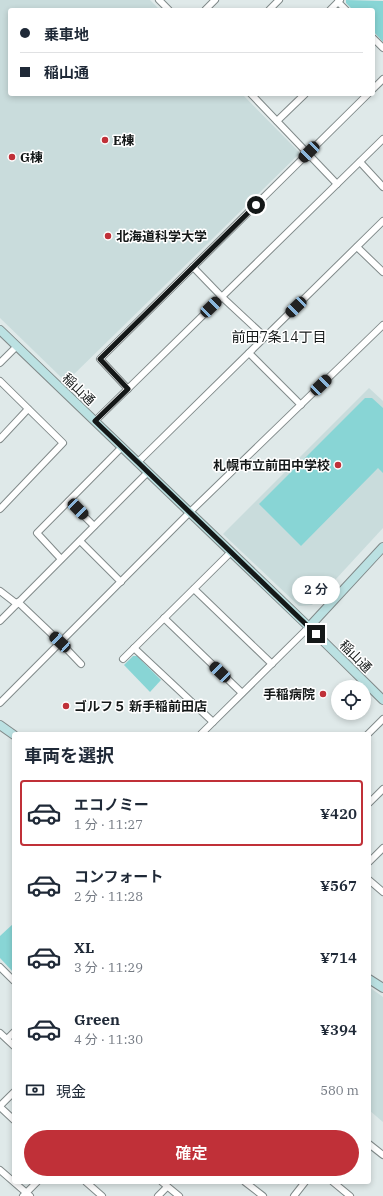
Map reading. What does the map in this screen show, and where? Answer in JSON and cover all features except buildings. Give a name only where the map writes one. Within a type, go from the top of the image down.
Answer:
[{"type":"street","points":[[159,0],[167,8]]},
{"type":"street","points":[[207,8],[215,0]]},
{"type":"street","points":[[270,8],[279,0]]},
{"type":"street","points":[[375,40],[383,48]]},
{"type":"street","points":[[375,87],[383,79]]},
{"type":"street","points":[[253,96],[309,152],[338,184]]},
{"type":"street","points":[[278,121],[303,96]]},
{"type":"street","points":[[128,389],[100,359],[366,96]]},
{"type":"street","points":[[95,421],[383,139]]},
{"type":"street","points":[[360,162],[383,186]]},
{"type":"street","points":[[138,462],[383,221]]},
{"type":"street","points":[[357,247],[383,272]]},
{"type":"street","points":[[193,267],[222,297],[265,337]]},
{"type":"street","points":[[0,702],[190,512],[383,325]]},
{"type":"street","name":"稲山通","points":[[0,330],[310,627],[383,700]]},
{"type":"street","points":[[0,363],[17,346]]},
{"type":"street","points":[[249,353],[300,405]]},
{"type":"street","points":[[0,381],[63,444],[0,510]]},
{"type":"street","points":[[0,439],[28,409]]},
{"type":"street","points":[[61,559],[37,533],[122,447]]},
{"type":"street","points":[[0,621],[148,472]]},
{"type":"street","points":[[69,501],[94,526]]},
{"type":"street","points":[[80,540],[121,582]]},
{"type":"street","points":[[203,732],[310,627],[383,547]]},
{"type":"street","points":[[123,659],[231,552]]},
{"type":"street","points":[[194,589],[272,664]]},
{"type":"street","points":[[0,591],[18,603],[81,664]]},
{"type":"street","points":[[164,618],[242,693]]},
{"type":"street","points":[[134,648],[213,722]]},
{"type":"street","points":[[370,732],[383,719]]},
{"type":"street","points":[[0,725],[12,734]]},
{"type":"street","points":[[371,801],[383,789]]},
{"type":"street","points":[[371,860],[383,848]]},
{"type":"street","points":[[371,882],[383,892]]},
{"type":"street","points":[[0,967],[12,979]]},
{"type":"street","points":[[371,980],[383,988]]},
{"type":"street","points":[[0,1033],[12,1044]]},
{"type":"street","points":[[7,1039],[12,1034]]},
{"type":"street","points":[[12,1094],[0,1107],[12,1118]]},
{"type":"street","points":[[371,1146],[383,1155]]},
{"type":"street","points":[[0,1170],[12,1182]]},
{"type":"street","points":[[15,1184],[26,1195],[35,1184]]},
{"type":"street","points":[[88,1184],[102,1196]]},
{"type":"street","points":[[164,1184],[179,1196]]},
{"type":"street","points":[[248,1184],[263,1196]]},
{"type":"street","points":[[294,1196],[304,1184]]},
{"type":"street","points":[[335,1184],[350,1196]]},
{"type":"street","points":[[158,1196],[167,1187]]},
{"type":"shaded area","name":"北海道科学大学","points":[[0,0],[150,0],[158,8],[8,8],[8,96],[244,96],[299,152],[299,154],[66,382],[0,318]]},
{"type":"shaded area","points":[[346,0],[383,1],[383,42],[375,33],[375,8],[351,8],[346,3]]},
{"type":"shaded area","name":"札幌市立前田中学校","points":[[369,388],[383,401],[383,528],[312,605],[299,606],[223,534]]},
{"type":"shaded area","points":[[365,398],[372,398],[383,408],[383,473],[378,468],[301,546],[259,504]]},
{"type":"shaded area","points":[[133,656],[137,656],[161,680],[150,692],[124,665]]},
{"type":"shaded area","points":[[12,925],[12,971],[0,958],[0,936]]},
{"type":"shaded area","points":[[371,988],[383,997],[383,1122],[371,1112]]},
{"type":"place","name":"E棟","points":[[105,140]]},
{"type":"place","name":"G棟","points":[[12,157]]},
{"type":"place","name":"北海道科学大学","points":[[108,236]]},
{"type":"place","name":"札幌市立前田中学校","points":[[338,465]]},
{"type":"place","name":"手稲病院","points":[[323,694]]},
{"type":"place","name":"ゴルフ５ 新手稲前田店","points":[[66,706]]},
{"type":"district","name":"前田7条14丁目","points":[[279,337]]},
{"type":"route","points":[[256,205],[100,359],[128,389],[95,421],[316,634]]}]
